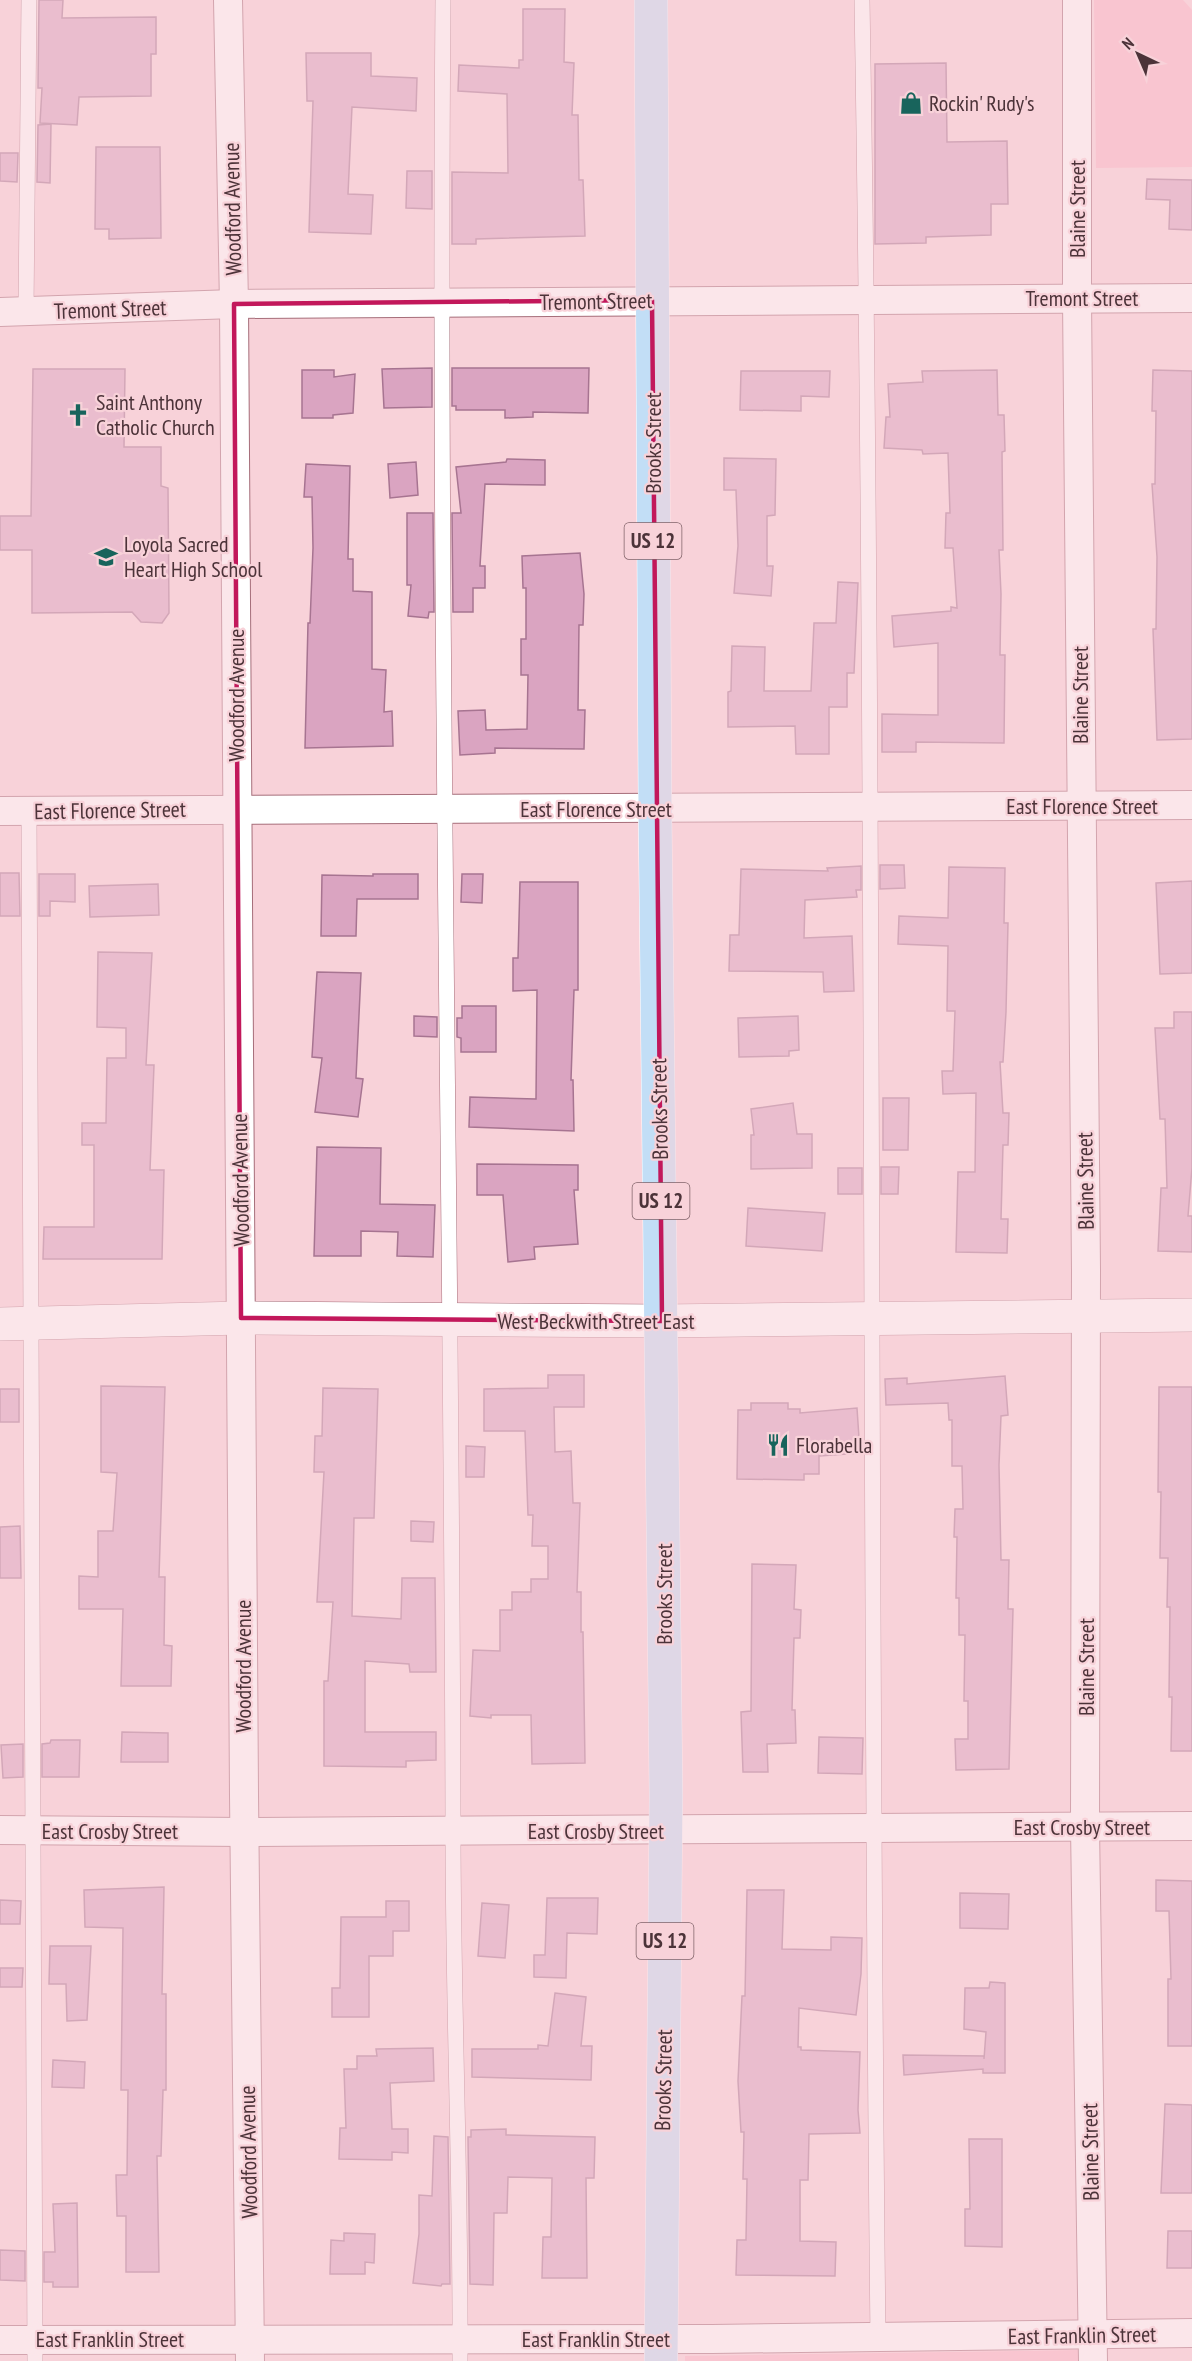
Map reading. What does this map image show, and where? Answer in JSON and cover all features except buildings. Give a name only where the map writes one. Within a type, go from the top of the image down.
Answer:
[{"type":"highway","name":"Brooks Street","points":[[651,0],[655,809],[663,1321],[666,1831],[661,2350]]},
{"type":"street","name":"Woodford Avenue","points":[[228,0],[234,304],[244,1832],[250,2349]]},
{"type":"street","name":"Blaine Street","points":[[1077,0],[1077,298],[1086,1316],[1085,1827],[1093,2348]]},
{"type":"street","name":"Tremont Street","points":[[13,312],[234,304],[1192,298]]},
{"type":"street","name":"East Florence Street","points":[[0,811],[1192,806]]},
{"type":"street","name":"West Beckwith Street East","points":[[14,1323],[241,1318],[663,1321],[1192,1315]]},
{"type":"street","name":"East Crosby Street","points":[[0,1830],[453,1832],[1192,1826]]},
{"type":"street","name":"East Franklin Street","points":[[0,2340],[35,2350],[661,2350],[878,2338],[1093,2348],[1192,2333]]},
{"type":"lane","points":[[13,312],[29,0]]},
{"type":"lane","points":[[444,0],[441,303],[451,1321],[453,1832],[460,2350]]},
{"type":"lane","points":[[862,0],[871,807],[873,1829],[878,2338]]},
{"type":"lane","points":[[29,811],[14,1323],[33,1831],[35,2350]]},
{"type":"highlighted area","points":[[652,300],[662,1321],[241,1318],[234,304]]},
{"type":"shaded area","points":[[1094,0],[1183,0],[1192,10],[1192,167],[1096,168]]},
{"type":"shaded area","points":[[1080,2350],[1079,2361],[685,2361],[685,2356]]},
{"type":"place","name":"Rockin' Rudy's","points":[[911,103]]},
{"type":"place","name":"Saint Anthony Catholic Church","points":[[78,415]]},
{"type":"place","name":"Loyola Sacred Heart High School","points":[[106,557]]},
{"type":"place","name":"Florabella","points":[[778,1445]]}]
